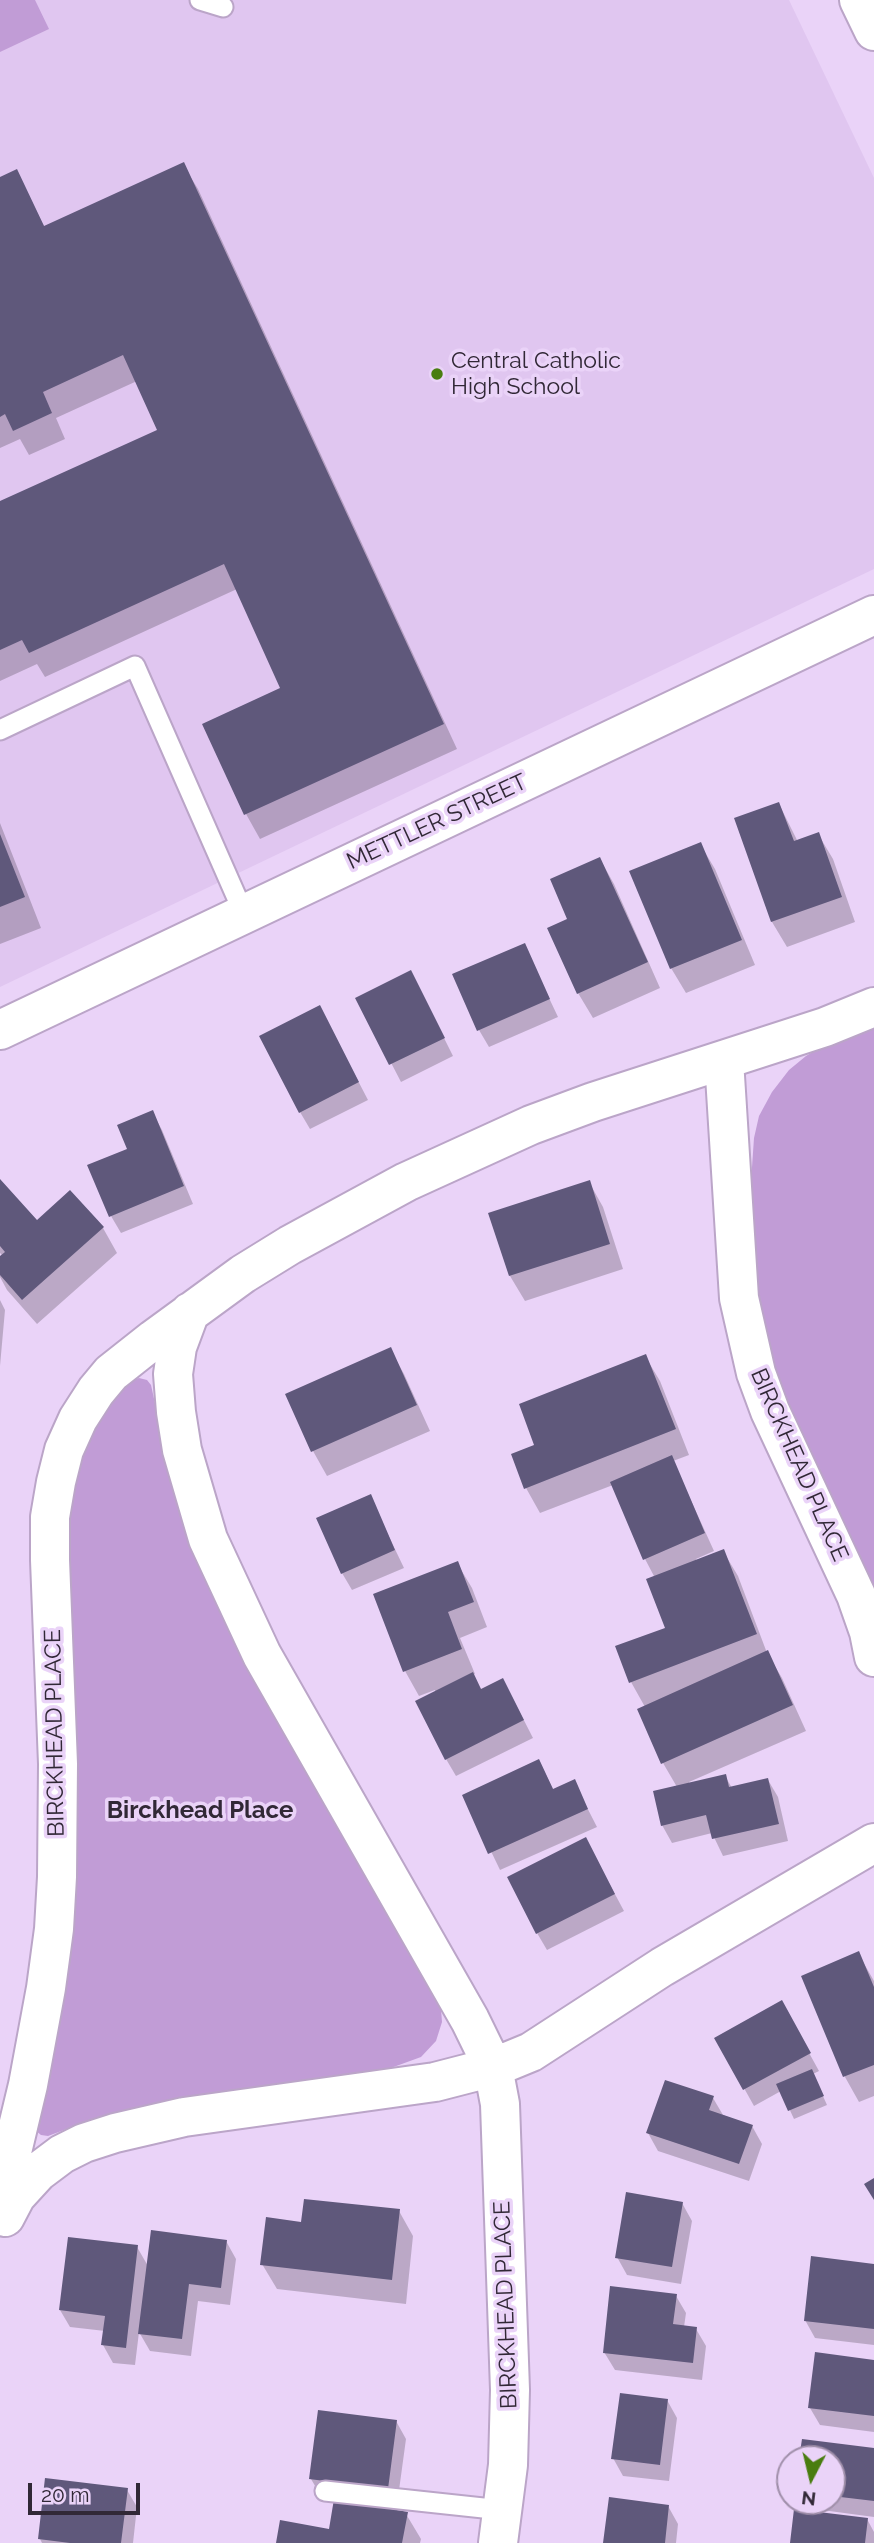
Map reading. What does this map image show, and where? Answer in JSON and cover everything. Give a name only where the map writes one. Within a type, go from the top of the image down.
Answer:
[{"type":"street","points":[[859,0],[874,32]]},
{"type":"street","name":"METTLER STREET","points":[[0,1030],[874,615]]},
{"type":"street","name":"BIRCKHEAD PLACE","points":[[0,2202],[28,2085],[54,1929],[58,1764],[50,1517],[64,1450],[78,1419],[96,1391],[111,1373],[243,1274],[370,1201],[461,1156],[531,1125],[825,1027],[874,1007]]},
{"type":"street","name":"BIRCKHEAD PLACE","points":[[724,1060],[739,1298],[753,1362],[770,1411],[856,1595],[869,1632],[874,1657]]},
{"type":"street","name":"BIRCKHEAD PLACE","points":[[190,1312],[177,1347],[173,1374],[176,1412],[182,1450],[208,1539],[262,1654],[494,2067],[500,2104],[510,2390],[508,2465],[500,2527]]},
{"type":"street","points":[[0,2227],[16,2196],[38,2172],[62,2154],[84,2143],[184,2117],[435,2082],[494,2067],[531,2052],[674,1961],[858,1853],[874,1822]]},
{"type":"lane","points":[[200,0],[223,7]]},
{"type":"lane","points":[[0,730],[135,666],[244,914]]},
{"type":"lane","points":[[325,2491],[500,2527]]},
{"type":"shaded area","name":"Central Catholic High School","points":[[0,0],[789,0],[874,178],[874,569],[0,987]]},
{"type":"shaded area","points":[[0,0],[35,0],[49,29],[0,52]]},
{"type":"shaded area","points":[[874,1026],[874,1593],[786,1404],[773,1368],[757,1296],[750,1196],[754,1138],[759,1116],[772,1092],[789,1070],[806,1056],[831,1041]]},
{"type":"shaded area","points":[[132,1380],[147,1380],[151,1385],[166,1453],[436,1996],[442,2022],[436,2041],[421,2057],[377,2073],[72,2127],[48,2136],[35,2130],[67,1518],[80,1455],[109,1401]]},
{"type":"building","points":[[184,162],[444,724],[244,815],[202,724],[280,688],[224,564],[29,653],[22,640],[0,650],[0,501],[157,430],[123,355],[43,392],[52,413],[13,431],[5,414],[0,417],[0,177],[17,169],[44,226]]},
{"type":"building","points":[[779,802],[794,841],[819,832],[842,897],[771,922],[734,818]]},
{"type":"building","points":[[0,834],[25,897],[0,907]]},
{"type":"building","points":[[701,842],[742,940],[670,969],[629,871]]},
{"type":"building","points":[[600,857],[648,962],[577,994],[547,928],[567,919],[550,879]]},
{"type":"building","points":[[525,943],[550,999],[477,1031],[452,974]]},
{"type":"building","points":[[411,970],[445,1038],[389,1065],[355,998]]},
{"type":"building","points":[[320,1005],[359,1082],[299,1113],[259,1036]]},
{"type":"building","points":[[153,1110],[184,1186],[109,1217],[87,1165],[127,1149],[117,1125]]},
{"type":"building","points":[[0,1179],[37,1220],[70,1190],[104,1227],[22,1300],[0,1275],[0,1256],[5,1252],[0,1246]]},
{"type":"building","points":[[590,1180],[610,1244],[509,1276],[488,1213]]},
{"type":"building","points":[[391,1347],[417,1405],[311,1452],[285,1394]]},
{"type":"building","points":[[646,1354],[676,1429],[524,1489],[511,1454],[534,1445],[519,1404]]},
{"type":"building","points":[[672,1455],[705,1533],[643,1560],[610,1482]]},
{"type":"building","points":[[371,1494],[395,1550],[341,1574],[316,1518]]},
{"type":"building","points":[[724,1549],[757,1634],[629,1683],[615,1646],[665,1628],[646,1579]]},
{"type":"building","points":[[458,1561],[474,1602],[448,1612],[462,1649],[403,1672],[373,1594]]},
{"type":"building","points":[[768,1650],[793,1705],[661,1764],[637,1709]]},
{"type":"building","points":[[473,1672],[481,1689],[503,1678],[524,1720],[445,1760],[415,1701]]},
{"type":"building","points":[[539,1759],[553,1789],[575,1779],[588,1809],[488,1854],[462,1795]]},
{"type":"building","points":[[726,1774],[729,1787],[768,1778],[779,1824],[712,1839],[706,1815],[661,1826],[653,1791]]},
{"type":"building","points":[[586,1837],[615,1894],[536,1934],[507,1877]]},
{"type":"building","points":[[859,1951],[874,1987],[874,2065],[843,2077],[801,1976]]},
{"type":"building","points":[[782,2000],[811,2053],[743,2090],[714,2038]]},
{"type":"building","points":[[812,2069],[824,2096],[788,2111],[776,2084]]},
{"type":"building","points":[[665,2080],[714,2096],[709,2110],[753,2125],[739,2164],[646,2133]]},
{"type":"building","points":[[874,2178],[874,2200],[864,2184]]},
{"type":"building","points":[[626,2192],[683,2202],[672,2267],[615,2258]]},
{"type":"building","points":[[304,2199],[400,2209],[392,2280],[260,2265],[266,2217],[301,2222]]},
{"type":"building","points":[[151,2230],[227,2240],[221,2288],[189,2284],[182,2339],[138,2334]]},
{"type":"building","points":[[68,2237],[138,2245],[126,2348],[101,2345],[105,2316],[59,2310]]},
{"type":"building","points":[[811,2256],[874,2264],[874,2329],[804,2321]]},
{"type":"building","points":[[610,2286],[677,2294],[673,2324],[697,2327],[693,2363],[603,2353]]},
{"type":"building","points":[[815,2352],[874,2360],[874,2416],[808,2408]]},
{"type":"building","points":[[620,2393],[668,2399],[660,2465],[611,2459]]},
{"type":"building","points":[[318,2410],[397,2420],[388,2489],[309,2479]]},
{"type":"building","points":[[802,2439],[874,2448],[874,2501],[846,2498],[846,2445],[801,2445]]},
{"type":"building","points":[[45,2478],[128,2488],[121,2543],[70,2543],[38,2539]]},
{"type":"building","points":[[609,2497],[669,2505],[665,2543],[603,2543]]},
{"type":"building","points":[[334,2499],[408,2512],[402,2543],[276,2543],[280,2520],[329,2529]]},
{"type":"building","points":[[793,2515],[868,2518],[865,2543],[790,2543]]},
{"type":"place","name":"Central Catholic High School","points":[[437,374]]},
{"type":"district","name":"Birckhead Place","points":[[200,1811]]}]
